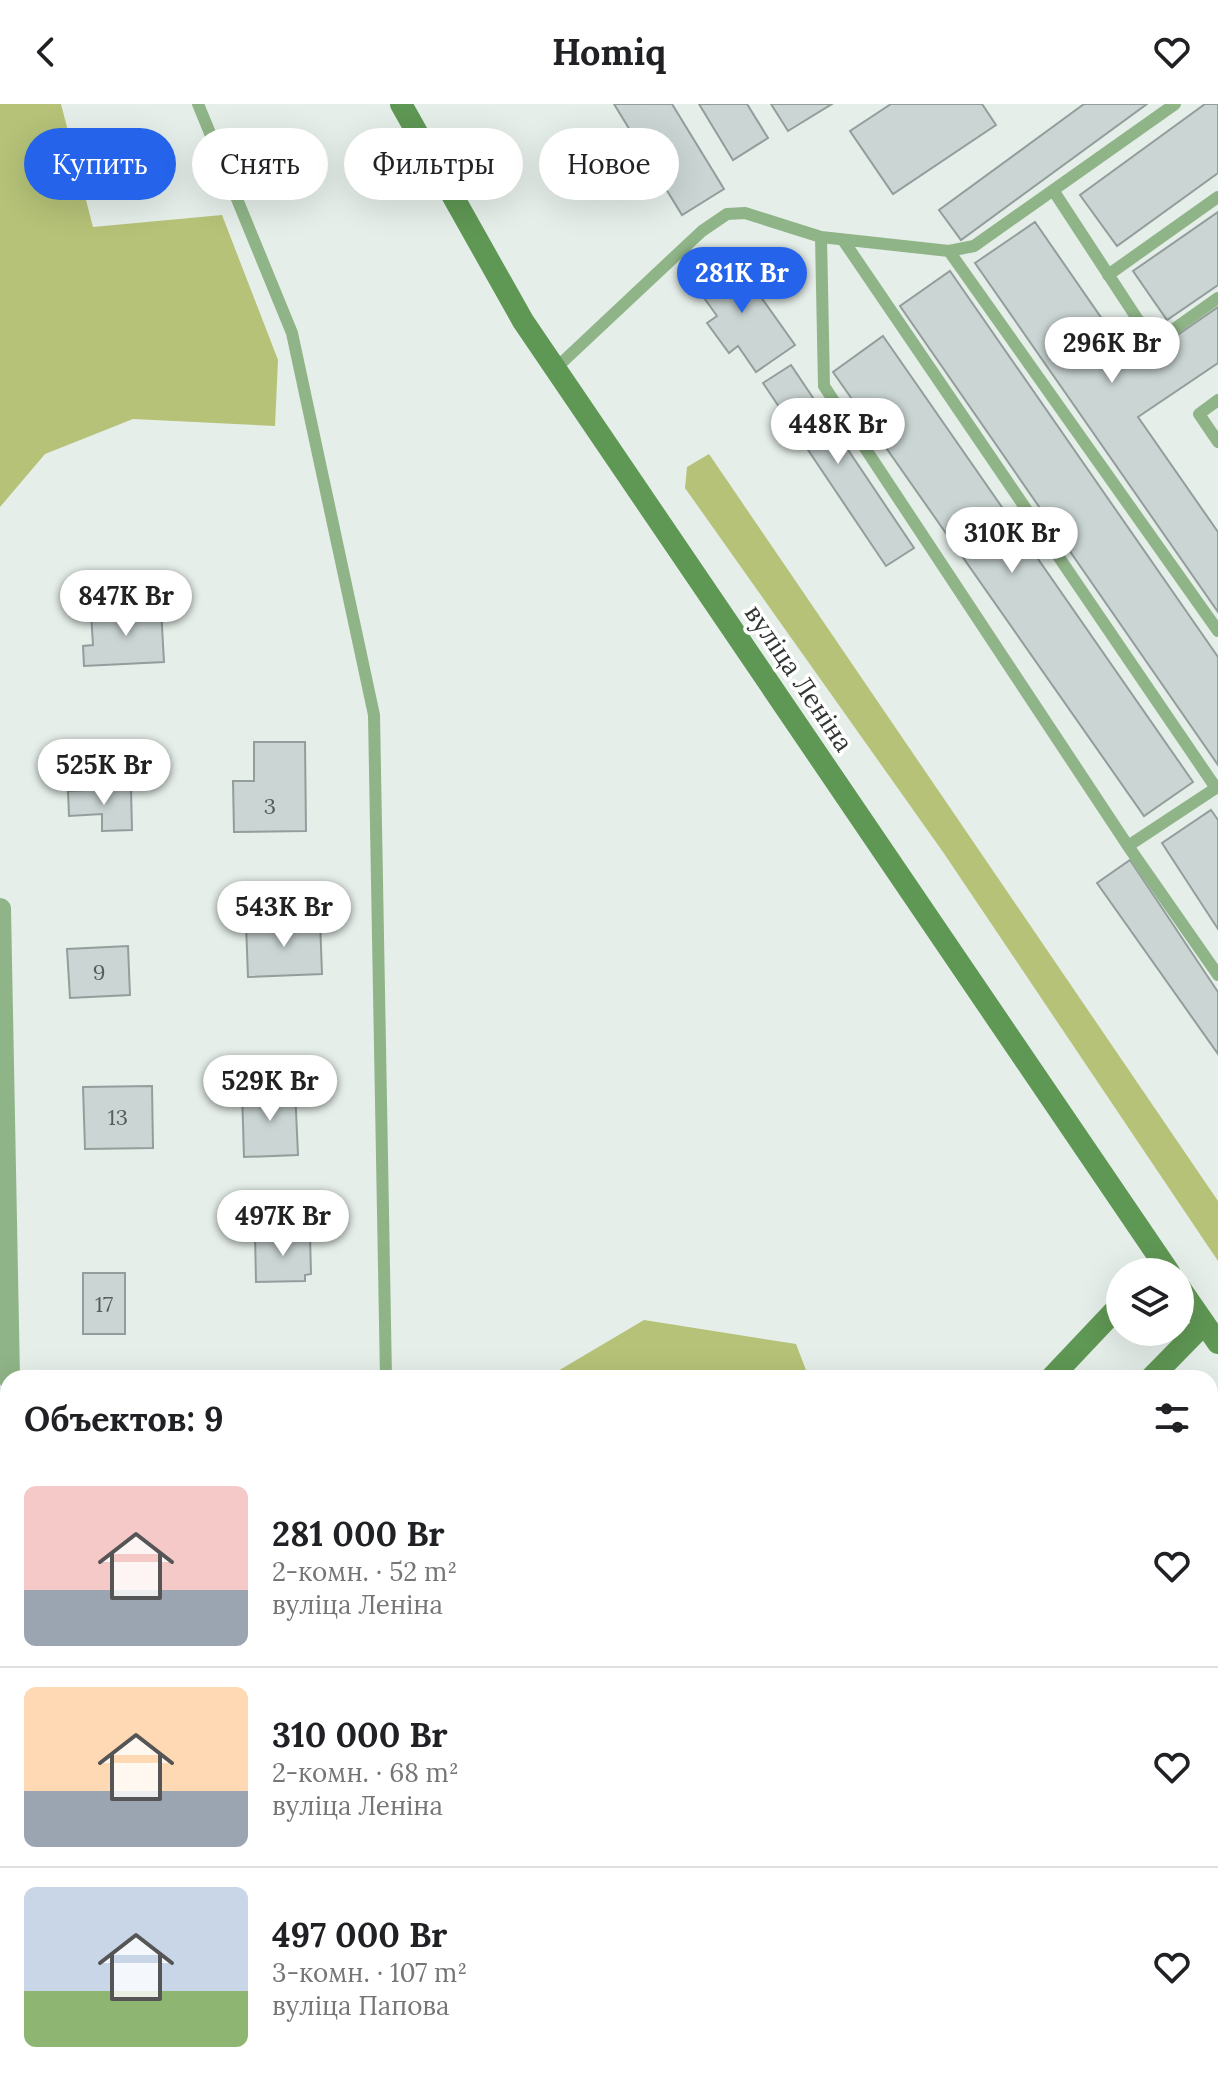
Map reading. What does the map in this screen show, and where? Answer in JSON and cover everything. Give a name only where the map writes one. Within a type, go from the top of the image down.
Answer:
[{"type":"main road","name":"вуліца Леніна","points":[[401,104],[523,321],[1154,1258]]},
{"type":"main road","points":[[1194,1309],[1218,1343]]},
{"type":"main road","points":[[1059,1370],[1106,1320]]},
{"type":"main road","points":[[1159,1370],[1204,1324]]},
{"type":"street","points":[[0,909],[9,1370]]},
{"type":"lane","points":[[198,104],[292,333],[374,715],[386,1370]]},
{"type":"lane","points":[[555,369],[702,231],[727,214],[758,216],[821,237],[843,240],[949,251],[974,246],[1175,104]]},
{"type":"lane","points":[[1053,190],[1138,320],[1149,328],[1170,332],[1218,298]]},
{"type":"lane","points":[[1108,275],[1218,197]]},
{"type":"lane","points":[[821,237],[824,386],[1128,846],[1218,975]]},
{"type":"lane","points":[[843,240],[1217,789],[1128,846]]},
{"type":"lane","points":[[949,251],[1218,631]]},
{"type":"lane","points":[[1218,400],[1199,414],[1218,442]]},
{"type":"green space","points":[[0,104],[61,104],[67,128],[24,128],[24,200],[86,200],[93,227],[222,215],[278,360],[275,426],[133,419],[45,454],[0,507]]},
{"type":"green space","points":[[709,454],[1218,1201],[1218,1261],[943,852],[685,488],[687,467]]},
{"type":"green space","points":[[644,1320],[796,1344],[806,1370],[560,1370]]},
{"type":"building","points":[[614,104],[672,104],[724,189],[682,215],[673,200],[679,200],[679,128],[629,128]]},
{"type":"building","points":[[699,104],[747,104],[768,138],[733,160]]},
{"type":"building","points":[[771,104],[832,104],[788,131]]},
{"type":"building","points":[[891,104],[982,104],[996,125],[893,194],[850,131]]},
{"type":"building","points":[[1084,104],[1147,104],[961,240],[939,210]]},
{"type":"building","points":[[1205,104],[1218,104],[1218,173],[1117,246],[1080,195]]},
{"type":"building","points":[[1218,212],[1218,285],[1167,320],[1133,271]]},
{"type":"building","points":[[1035,222],[1134,365],[1218,307],[1218,363],[1138,417],[1218,532],[1218,612],[975,263]]},
{"type":"building","points":[[731,255],[795,345],[756,372],[738,346],[729,353],[707,323],[717,316],[692,281]]},
{"type":"building","points":[[950,271],[1218,657],[1218,765],[900,306]]},
{"type":"building","points":[[883,336],[1193,782],[1144,816],[833,372]]},
{"type":"building","points":[[791,365],[914,548],[886,566],[763,383]]},
{"type":"building","points":[[161,609],[164,662],[84,666],[83,646],[93,645],[91,613]]},
{"type":"building","points":[[254,742],[305,742],[306,831],[234,832],[233,781],[254,781]]},
{"type":"building","points":[[131,788],[132,830],[102,831],[102,814],[69,816],[68,791]]},
{"type":"building","points":[[1211,810],[1218,820],[1218,929],[1162,843]]},
{"type":"building","points":[[1130,860],[1218,992],[1218,1054],[1097,883]]},
{"type":"building","points":[[320,920],[322,974],[248,977],[246,924]]},
{"type":"building","points":[[128,946],[130,995],[70,998],[67,949]]},
{"type":"building","points":[[152,1086],[153,1148],[85,1149],[83,1087]]},
{"type":"building","points":[[295,1089],[298,1155],[244,1157],[242,1091]]},
{"type":"building","points":[[255,1235],[310,1235],[311,1274],[305,1275],[305,1281],[256,1282]]},
{"type":"building","points":[[83,1273],[125,1273],[125,1334],[83,1334]]}]
